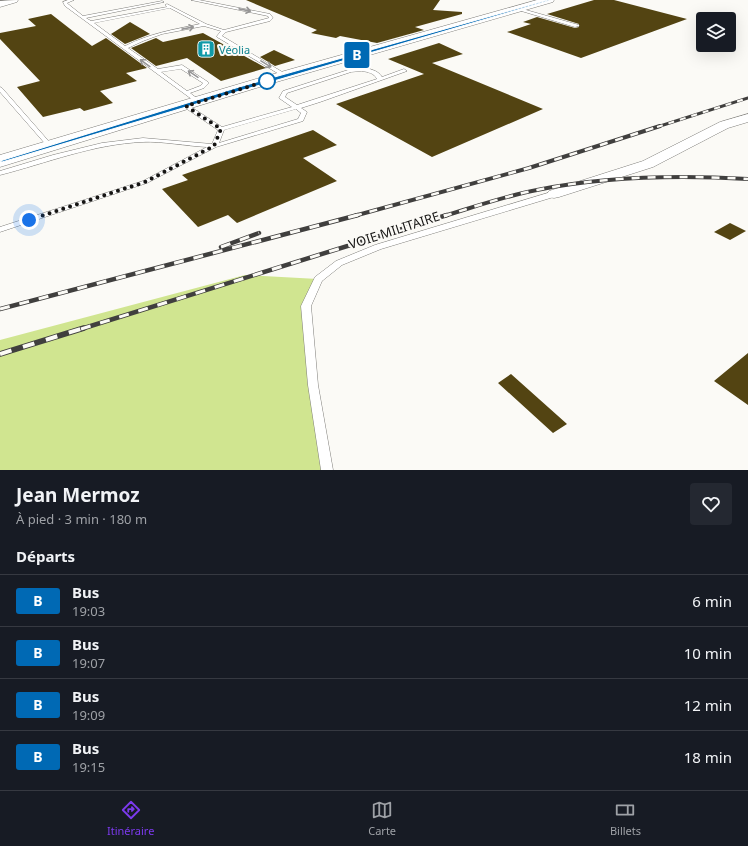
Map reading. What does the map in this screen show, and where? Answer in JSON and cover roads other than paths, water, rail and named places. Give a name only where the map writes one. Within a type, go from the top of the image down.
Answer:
[{"type":"main road","points":[[0,4],[12,0]]},
{"type":"main road","points":[[0,161],[190,100],[286,76],[549,0]]},
{"type":"street","points":[[554,194],[648,164],[724,125],[748,118]]},
{"type":"lane","points":[[72,0],[65,2],[66,5],[157,71],[221,129]]},
{"type":"lane","points":[[83,18],[160,1],[204,25],[224,31],[269,20],[271,18],[265,14],[193,0]]},
{"type":"lane","points":[[90,23],[171,7]]},
{"type":"lane","points":[[518,9],[576,26]]},
{"type":"lane","points":[[125,48],[141,40],[161,33],[204,25]]},
{"type":"lane","points":[[224,31],[219,36],[286,76]]},
{"type":"lane","points":[[157,71],[182,67],[206,83],[190,100]]},
{"type":"lane","points":[[0,230],[145,182],[214,146],[301,120],[304,112],[282,98],[284,92],[350,71],[362,69],[373,72],[378,75],[380,79]]},
{"type":"lane","points":[[221,129],[295,107],[404,71]]},
{"type":"lane","points":[[0,89],[50,146]]},
{"type":"lane","points":[[214,146],[221,129]]},
{"type":"lane","points":[[0,173],[55,156],[102,145],[143,140],[214,146]]},
{"type":"lane","name":"VOIE MILITAIRE","points":[[327,470],[313,385],[306,306],[318,279],[339,263],[378,247],[554,194]]},
{"type":"railway","points":[[657,127],[748,98]]},
{"type":"railway","points":[[354,216],[529,168],[660,126]]},
{"type":"railway","points":[[444,216],[525,192],[563,185],[616,179],[668,177],[748,179]]},
{"type":"railway","points":[[0,309],[358,215]]},
{"type":"railway","points":[[81,329],[447,215]]},
{"type":"railway","points":[[221,247],[259,233]]},
{"type":"railway","points":[[0,354],[84,328]]},
{"type":"place","name":"Véolia","points":[[206,49]]}]
